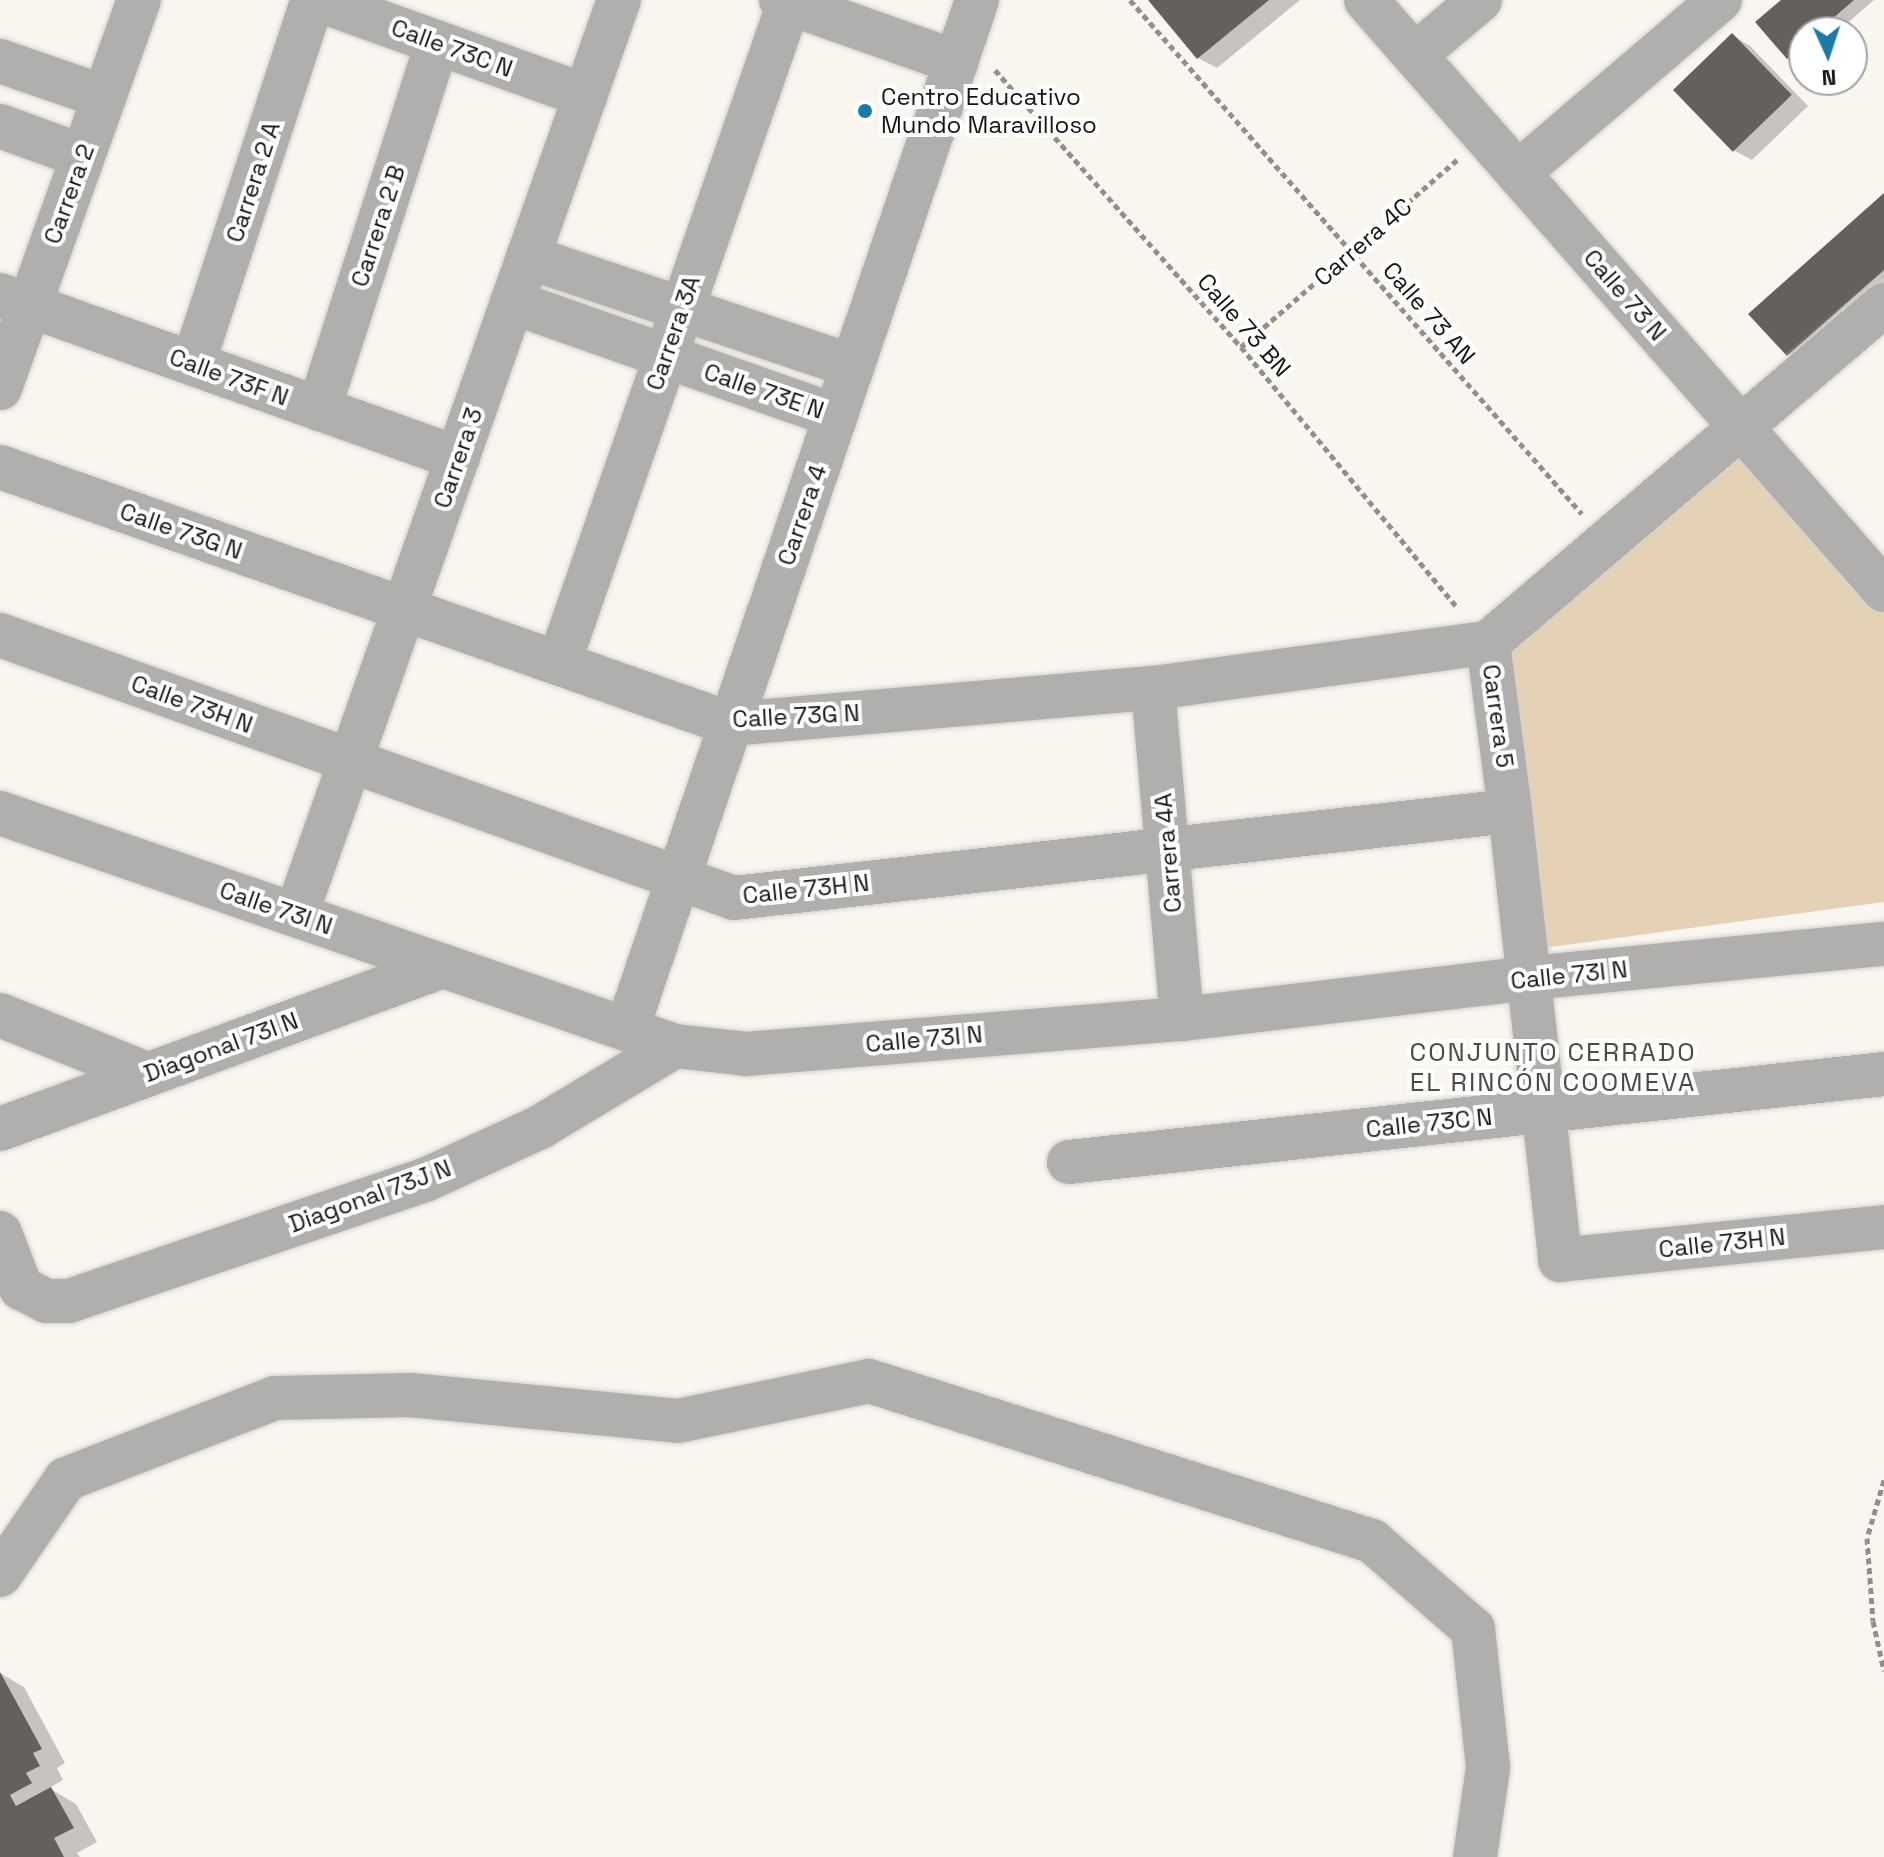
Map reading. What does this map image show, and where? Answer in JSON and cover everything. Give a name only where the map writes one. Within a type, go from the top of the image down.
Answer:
[{"type":"street","name":"Carrera 2","points":[[0,388],[15,300],[82,156],[139,0]]},
{"type":"street","name":"Carrera 2 A","points":[[193,364],[313,0]]},
{"type":"street","name":"Calle 73C N","points":[[319,0],[585,96]]},
{"type":"street","name":"Carrera 3","points":[[296,915],[619,0]]},
{"type":"street","name":"Calle 73 N","points":[[1366,0],[1884,590]]},
{"type":"street","points":[[1415,55],[1480,0]]},
{"type":"street","points":[[1518,173],[1720,0]]},
{"type":"street","points":[[785,1],[966,33]]},
{"type":"street","name":"Carrera 3A","points":[[559,663],[785,1]]},
{"type":"street","name":"Carrera 4","points":[[627,1029],[966,33]]},
{"type":"street","name":"Carrera 2 B","points":[[319,409],[437,43]]},
{"type":"street","points":[[0,61],[104,97]]},
{"type":"street","points":[[0,126],[82,156]]},
{"type":"street","points":[[528,257],[852,366]]},
{"type":"street","name":"Calle 73F N","points":[[15,300],[458,458]]},
{"type":"street","name":"Calle 73E N","points":[[512,302],[835,416]]},
{"type":"street","name":"Carrera 5","points":[[1560,1260],[1488,643],[1884,305]]},
{"type":"street","name":"Calle 73G N","points":[[0,467],[731,724],[1153,688],[1488,643]]},
{"type":"street","name":"Calle 73H N","points":[[0,635],[734,898],[1510,811]]},
{"type":"street","name":"Carrera 4A","points":[[1153,688],[1182,1019]]},
{"type":"street","name":"Calle 73I N","points":[[0,813],[675,1046],[746,1054],[1182,1019],[1529,978],[1884,944]]},
{"type":"street","name":"Diagonal 73I N","points":[[0,1129],[443,966]]},
{"type":"street","points":[[0,1015],[147,1074]]},
{"type":"street","name":"Diagonal 73J N","points":[[0,1233],[21,1288],[46,1301],[69,1301],[425,1180],[540,1127],[675,1046]]},
{"type":"street","name":"Calle 73C N","points":[[1069,1162],[1884,1074]]},
{"type":"street","name":"Calle 73H N","points":[[1560,1260],[1884,1227]]},
{"type":"street","points":[[0,1575],[66,1479],[275,1398],[410,1395],[678,1421],[869,1381],[1372,1541],[1473,1629],[1488,1768],[1475,1857]]},
{"type":"path","name":"Calle 73 AN","points":[[1130,0],[1606,542]]},
{"type":"path","name":"Calle 73 BN","points":[[966,33],[1241,347],[1488,643]]},
{"type":"path","name":"Carrera 4C","points":[[1241,347],[1485,136]]},
{"type":"path","points":[[1884,1480],[1867,1538],[1873,1621],[1884,1671]]},
{"type":"shaded area","points":[[1741,427],[1884,607],[1884,902],[1536,949],[1494,637]]},
{"type":"building","points":[[1148,0],[1269,0],[1197,59]]},
{"type":"building","points":[[1781,0],[1854,0],[1836,16],[1788,16],[1787,59],[1755,22]]},
{"type":"building","points":[[1732,33],[1791,96],[1733,152],[1673,90]]},
{"type":"building","points":[[1884,193],[1884,270],[1787,356],[1748,314]]},
{"type":"building","points":[[0,1672],[42,1749],[33,1753],[40,1766],[26,1773],[32,1783],[10,1795],[16,1806],[51,1787],[74,1828],[54,1838],[64,1857],[0,1857]]},
{"type":"place","name":"Centro Educativo Mundo Maravilloso","points":[[865,111]]},
{"type":"district","name":"CONJUNTO CERRADO EL RINCÓN COOMEVA","points":[[1553,1068]]}]
